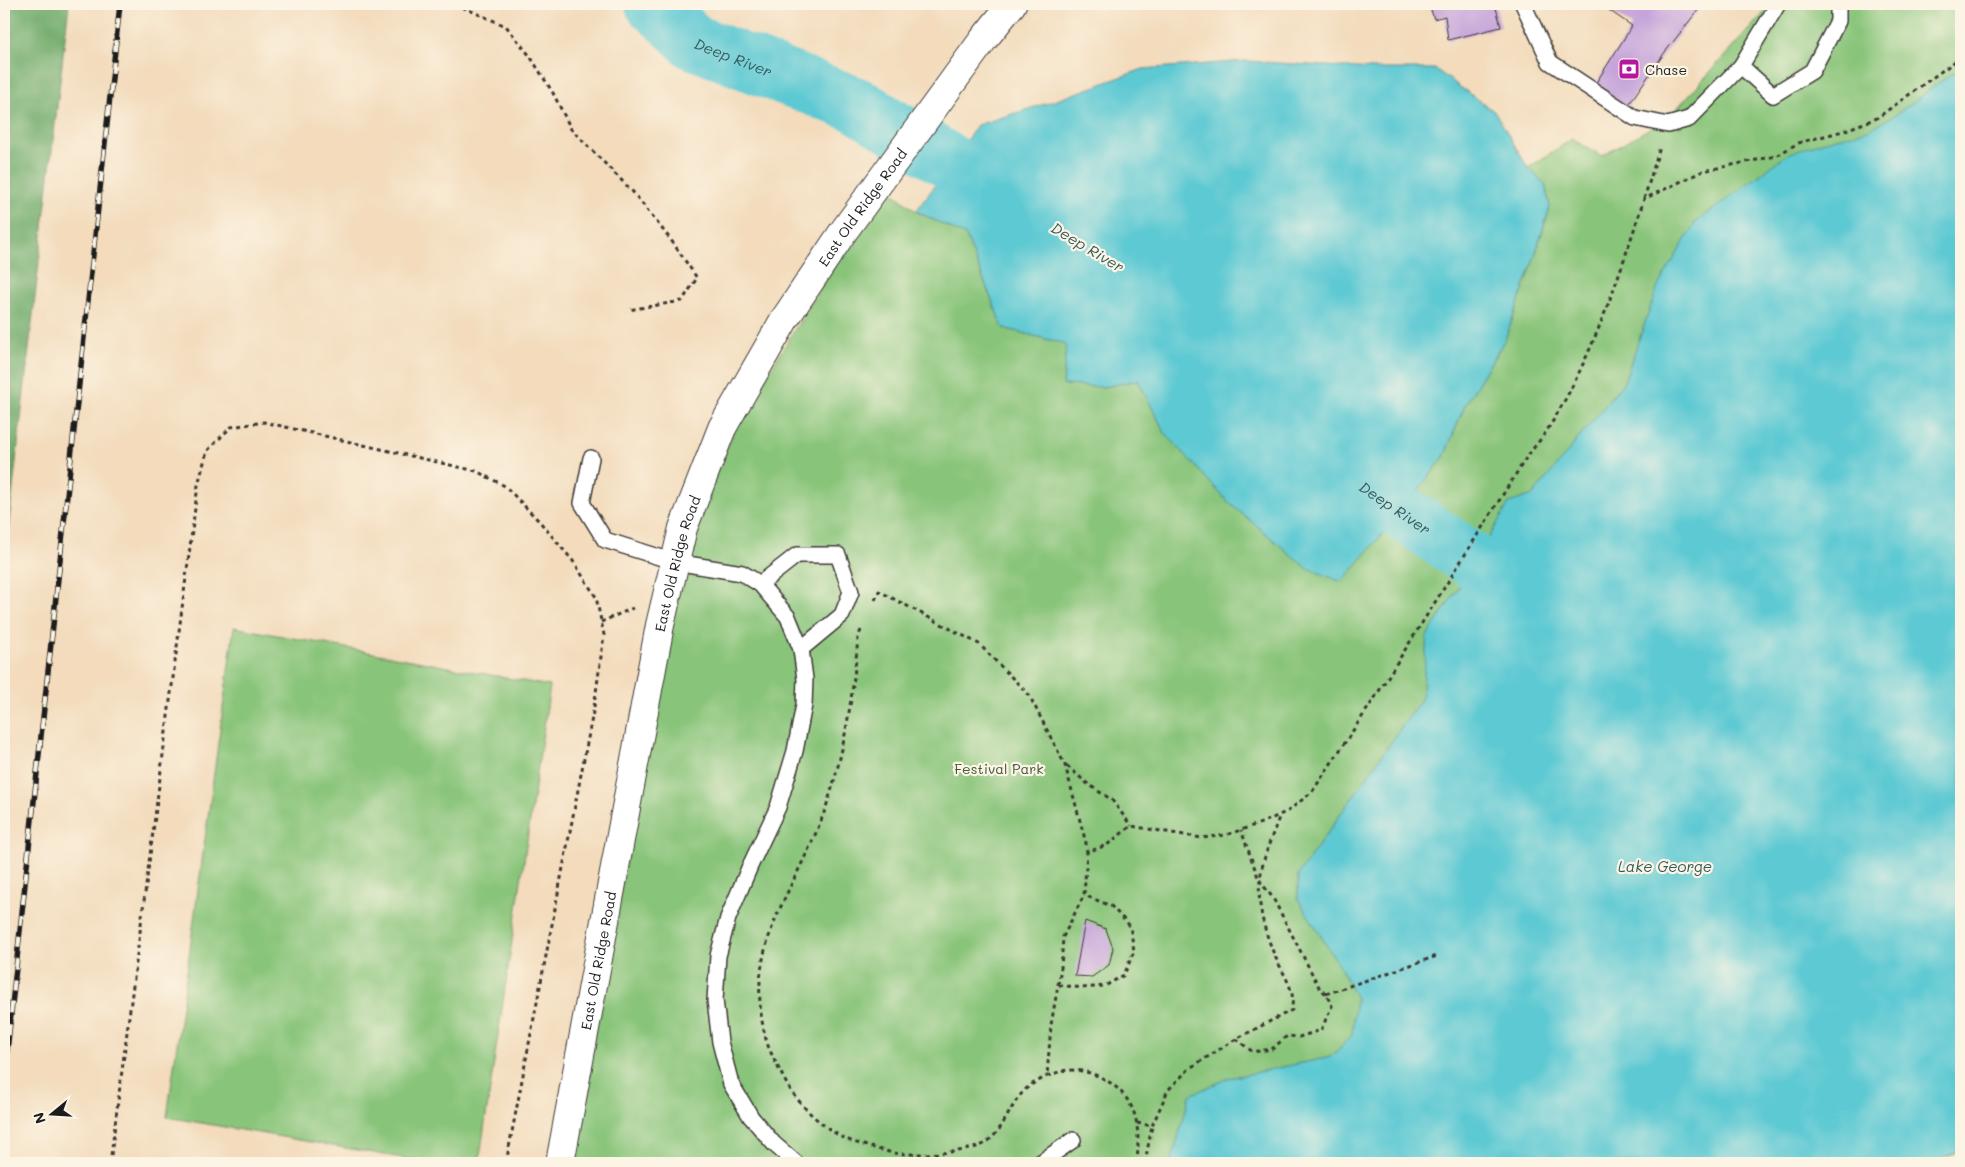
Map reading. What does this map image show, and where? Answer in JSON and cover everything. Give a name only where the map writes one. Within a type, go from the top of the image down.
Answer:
[{"type":"street","name":"East Old Ridge Road","points":[[560,1163],[660,625],[683,528],[722,428],[784,320],[843,232],[983,40],[1012,4]]},
{"type":"lane","points":[[1523,4],[1550,62],[1635,118],[1668,125],[1689,119],[1741,66],[1778,4]]},
{"type":"lane","points":[[1741,66],[1773,95],[1812,71],[1838,21],[1838,4]]},
{"type":"lane","points":[[591,458],[582,503],[606,540],[675,562],[742,573],[760,584],[788,617],[801,649],[805,679],[804,705],[795,751],[778,807],[728,918],[718,956],[715,1000],[720,1042],[731,1084],[751,1116],[774,1144],[796,1163]]},
{"type":"lane","points":[[760,584],[797,556],[838,554],[851,592],[842,615],[801,649]]},
{"type":"lane","points":[[1040,1163],[1074,1140]]},
{"type":"path","points":[[455,4],[506,26],[530,56],[553,93],[571,129],[632,190],[671,240],[696,278],[682,301],[628,310]]},
{"type":"path","points":[[1644,199],[1703,171],[1776,156],[1798,143],[1843,131],[1878,118],[1961,57]]},
{"type":"path","points":[[1956,61],[1961,67]]},
{"type":"path","points":[[1065,765],[1089,785],[1112,800],[1131,826],[1202,838],[1226,835],[1280,814],[1312,792],[1526,458],[1551,424],[1591,348],[1612,295],[1668,125]]},
{"type":"path","points":[[110,1163],[198,486],[207,450],[231,427],[264,422],[476,471],[505,486],[540,522],[573,561],[596,597],[604,635],[594,708],[506,1163]]},
{"type":"path","points":[[872,604],[879,592],[979,644],[1030,694],[1065,765],[1087,852],[1084,895],[1063,937],[1059,985],[1052,1025],[1047,1076]]},
{"type":"path","points":[[601,622],[633,608]]},
{"type":"path","points":[[862,629],[858,638],[853,696],[840,762],[826,806],[769,931],[762,960],[759,998],[768,1044],[789,1089],[816,1120],[852,1142],[896,1153],[952,1153],[983,1144],[1001,1128],[1011,1109],[1026,1088],[1047,1076],[1068,1070],[1086,1072],[1106,1079],[1124,1094],[1136,1119],[1139,1142],[1138,1163],[1147,1163],[1146,1157],[1152,1126],[1168,1090],[1190,1068],[1236,1039],[1292,1010],[1292,994],[1272,949],[1261,915],[1259,880],[1262,862],[1280,814]]},
{"type":"path","points":[[1087,852],[1107,845],[1131,826]]},
{"type":"path","points":[[1236,1039],[1253,1052],[1272,1049],[1287,1036],[1299,1037],[1321,1030],[1332,1006],[1326,994],[1319,987],[1272,898],[1259,880],[1241,830]]},
{"type":"path","points":[[1059,985],[1082,988],[1105,986],[1124,975],[1134,952],[1130,926],[1111,906],[1084,895]]},
{"type":"path","points":[[1326,994],[1437,956]]},
{"type":"path","points":[[1136,1123],[1152,1126]]},
{"type":"green space","points":[[4,4],[69,4],[4,565]]},
{"type":"green space","name":"Festival Park","points":[[1772,4],[1961,4],[1961,162],[1431,1163],[568,1163],[676,600],[701,510],[737,424],[848,243],[888,189],[916,211],[966,236],[1003,328],[1067,344],[1103,387],[1138,380],[1165,433],[1444,457],[1465,405],[1505,339],[1529,274],[1550,207],[1545,184],[1528,168],[1572,139],[1602,156],[1669,117]]},
{"type":"green space","points":[[234,627],[550,686],[479,1163],[431,1163],[167,1117]]},
{"type":"water","points":[[1247,61],[1372,69],[1435,69],[1495,112],[1528,168],[1545,184],[1550,207],[1529,274],[1505,339],[1465,405],[1444,457],[1342,582],[1307,568],[1228,502],[1165,433],[1138,380],[1103,387],[1063,385],[1066,344],[1003,328],[966,236],[916,211],[952,163],[977,125],[1054,101],[1143,69]]},
{"type":"water","name":"Lake George","points":[[1961,67],[1961,1151],[1928,1163],[1171,1163],[1190,1095],[1229,1078],[1331,1057],[1352,1035],[1356,998],[1340,967],[1298,899],[1298,875],[1422,698],[1427,636],[1475,562],[1509,503],[1533,495],[1624,382],[1658,286],[1695,223],[1788,154],[1822,142],[1868,130],[1898,113]]},
{"type":"building","points":[[1429,4],[1495,4],[1501,27],[1448,40],[1445,16],[1434,19]]},
{"type":"building","name":"Chase","points":[[1600,4],[1703,4],[1665,52],[1627,107],[1594,86],[1632,26]]},
{"type":"building","points":[[1085,921],[1106,929],[1113,948],[1109,965],[1092,977],[1075,976]]},
{"type":"waterway","name":"Deep River","points":[[653,4],[694,42],[857,105],[1019,204]]},
{"type":"waterway","name":"Deep River","points":[[1338,469],[1475,562]]},
{"type":"railway","points":[[4,1079],[120,4]]},
{"type":"place","name":"Chase","points":[[1629,69]]}]
